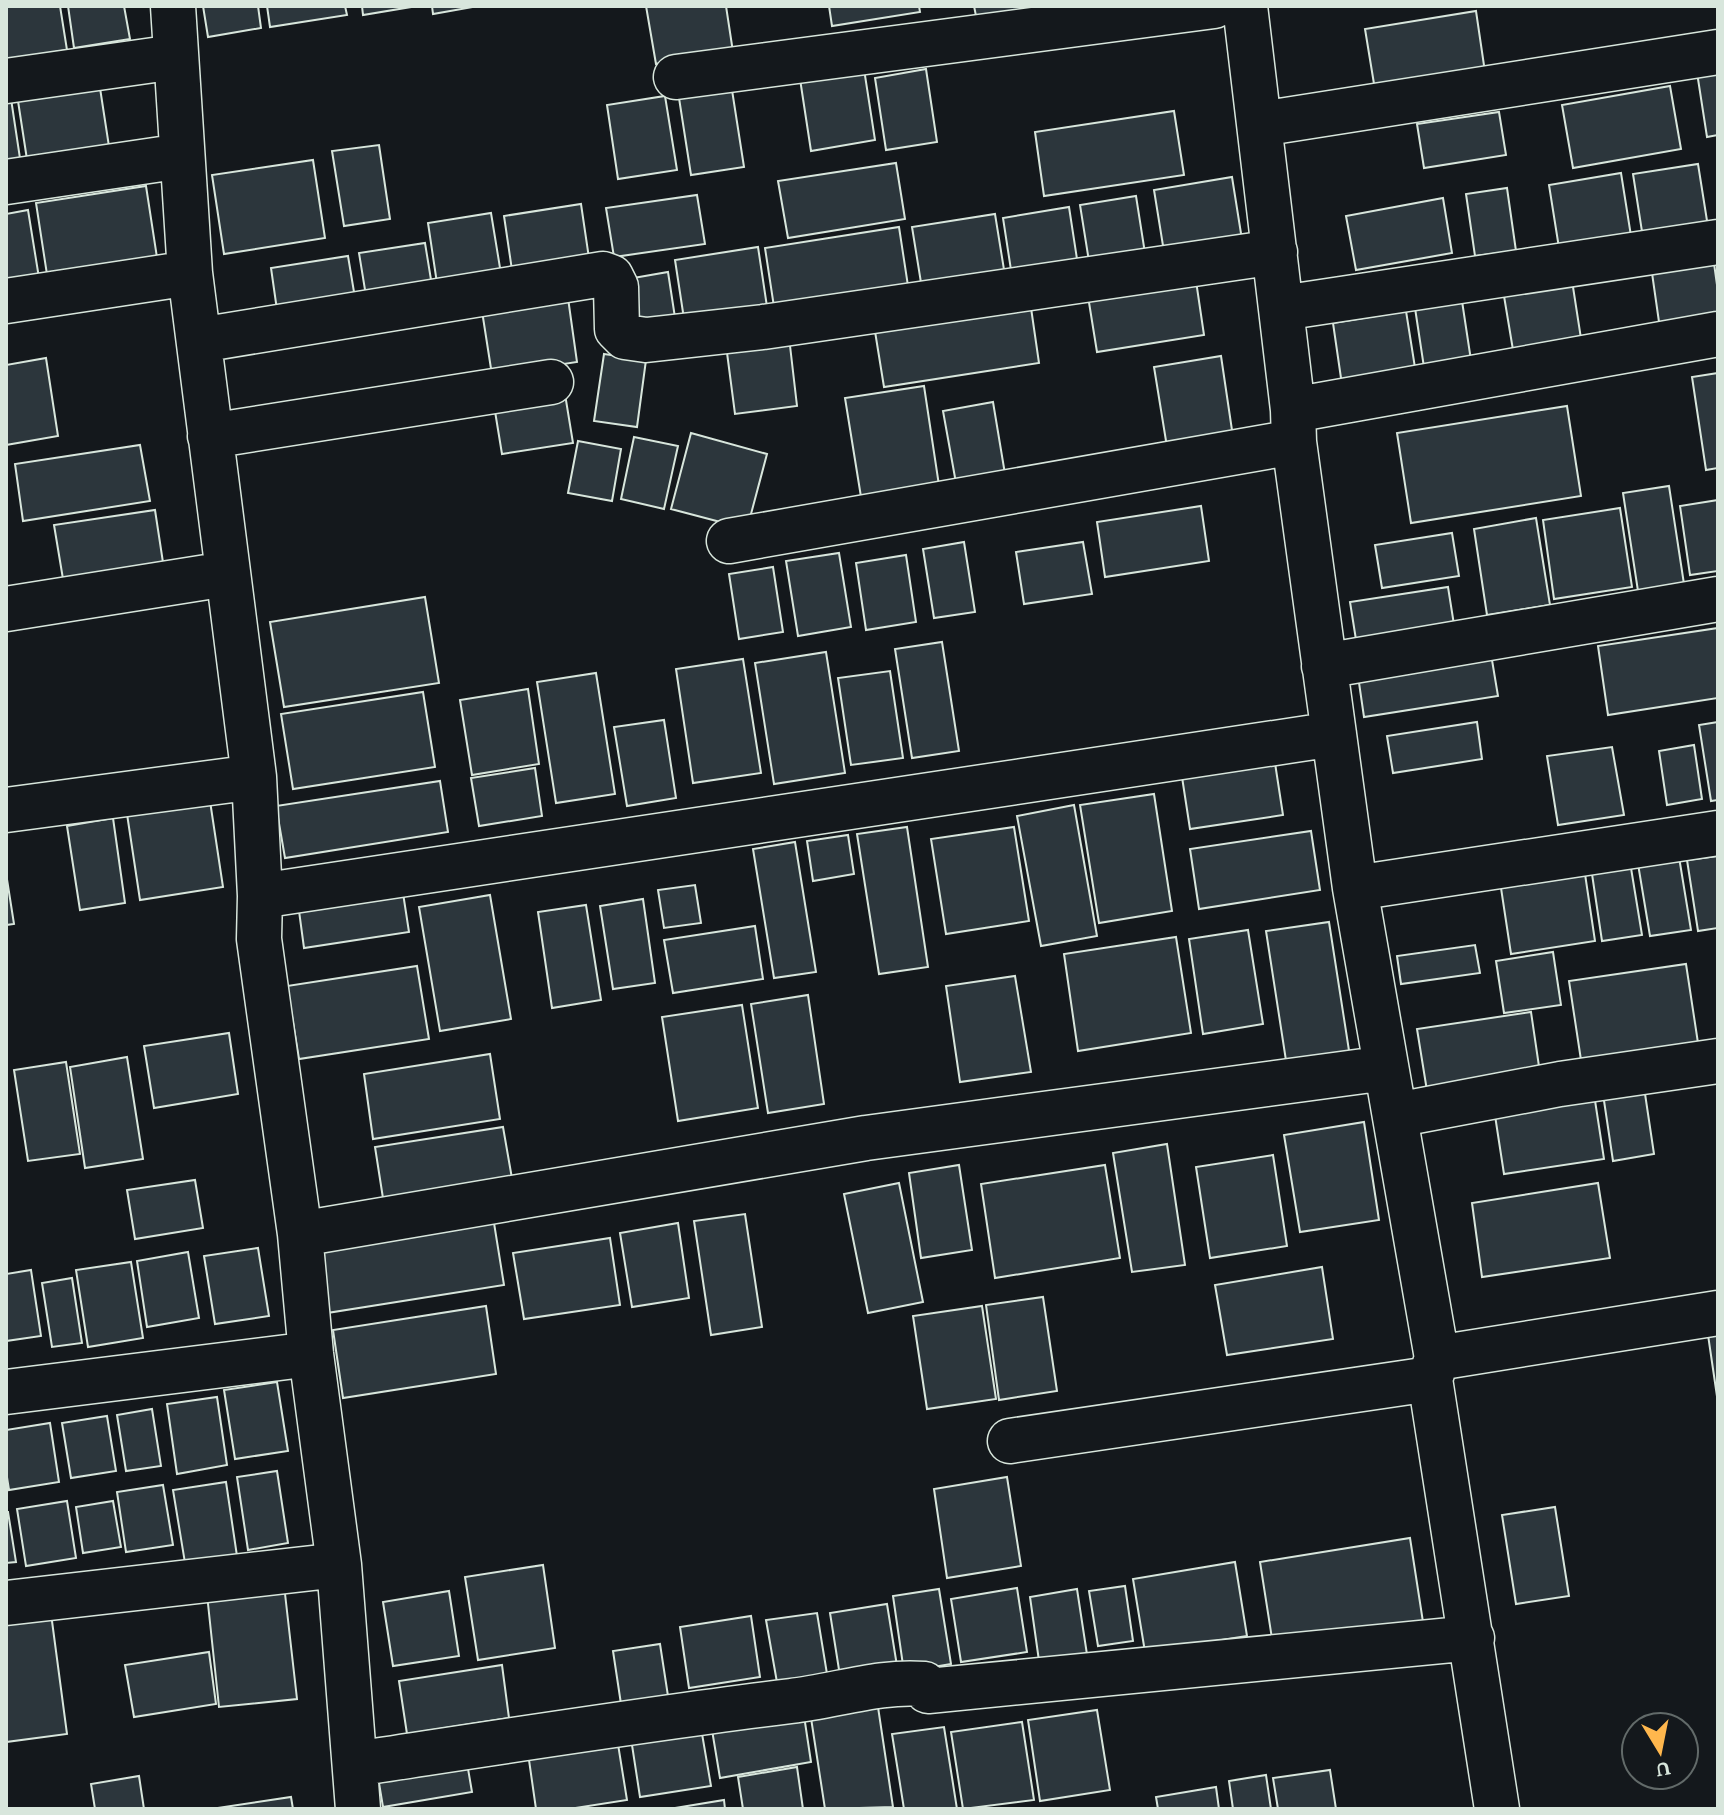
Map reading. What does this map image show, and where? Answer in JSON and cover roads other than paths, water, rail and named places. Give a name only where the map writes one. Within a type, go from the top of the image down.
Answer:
[{"type":"street","points":[[173,6],[190,273],[254,777],[259,939],[300,1234],[311,1354],[339,1565],[358,1809]]},
{"type":"street","points":[[676,77],[1214,6]]},
{"type":"street","points":[[1245,6],[1294,426],[1355,888],[1396,1115],[1497,1809]]},
{"type":"street","points":[[1261,124],[1718,52]]},
{"type":"street","points":[[6,81],[175,57]]},
{"type":"street","points":[[6,182],[182,156]]},
{"type":"street","points":[[1282,308],[1718,242]]},
{"type":"street","points":[[200,340],[603,274],[611,277],[616,287],[617,329],[625,337],[646,340],[763,327],[1275,252]]},
{"type":"street","points":[[6,301],[190,273]]},
{"type":"street","points":[[729,541],[1294,426],[1718,334]]},
{"type":"street","points":[[210,436],[551,382]]},
{"type":"street","points":[[6,609],[226,574]]},
{"type":"street","points":[[1324,666],[1718,599]]},
{"type":"street","points":[[260,896],[1334,734]]},
{"type":"street","points":[[6,810],[254,777]]},
{"type":"street","points":[[1355,888],[1718,833]]},
{"type":"street","points":[[1396,1115],[1560,1084],[1718,1061]]},
{"type":"street","points":[[300,1234],[866,1138],[1386,1068]]},
{"type":"street","points":[[1010,1441],[1434,1368],[1718,1313]]},
{"type":"street","points":[[6,1392],[311,1354]]},
{"type":"street","points":[[6,1603],[339,1565]]},
{"type":"street","points":[[355,1764],[898,1684],[924,1684],[928,1691],[1472,1638]]}]
